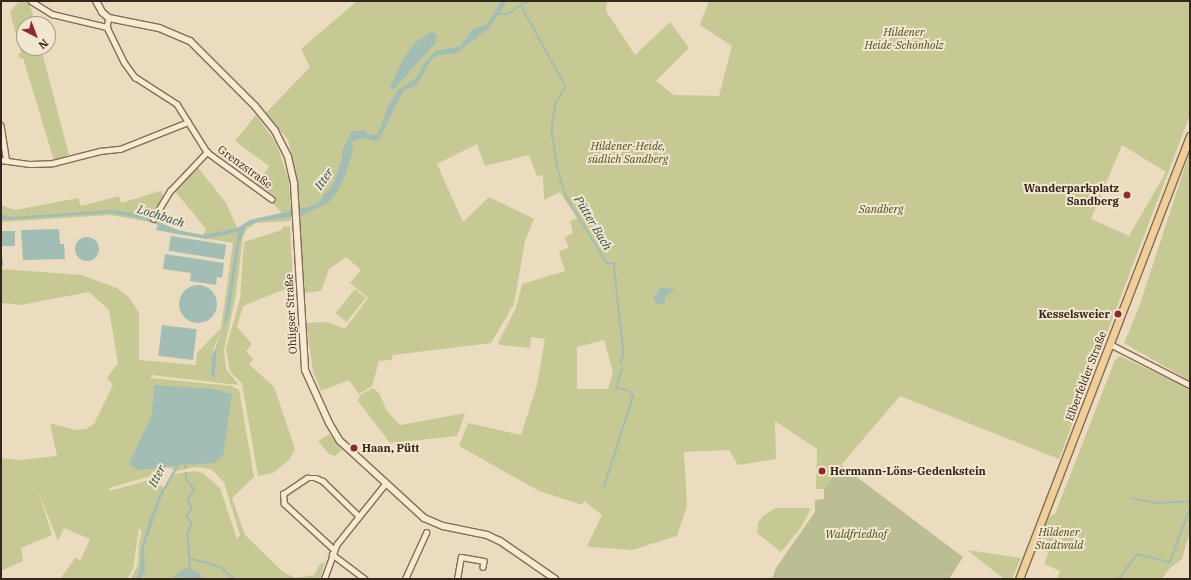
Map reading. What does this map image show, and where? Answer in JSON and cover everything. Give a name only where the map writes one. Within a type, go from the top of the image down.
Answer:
[{"type":"main road","points":[[96,1],[102,12],[109,18]]},
{"type":"main road","name":"Ohligser Straße","points":[[109,18],[169,31],[185,38],[202,52],[275,131],[291,167],[296,207],[305,370],[332,430],[385,484],[432,522],[487,535],[500,541],[555,579]]},
{"type":"main road","name":"Elberfelder Straße","points":[[1018,579],[1190,136]]},
{"type":"street","points":[[31,1],[52,14],[107,27],[109,18]]},
{"type":"street","name":"Grenzstraße","points":[[107,27],[124,62],[135,77],[173,101],[207,152],[272,199]]},
{"type":"street","points":[[1,160],[30,164],[53,163],[100,151],[120,149],[188,122]]},
{"type":"street","points":[[1,125],[7,161]]},
{"type":"street","name":"Grenzstraße","points":[[154,219],[170,191],[207,152]]},
{"type":"street","points":[[1110,344],[1190,385]]},
{"type":"street","points":[[358,515],[323,481],[313,477],[288,491],[282,500],[318,538],[365,579]]},
{"type":"street","points":[[324,579],[333,552],[358,515],[385,484]]},
{"type":"street","points":[[405,579],[426,533]]},
{"type":"street","points":[[457,579],[461,557],[484,562],[483,567]]},
{"type":"green space","points":[[19,1],[25,1],[30,5],[33,16],[16,16],[16,34],[10,12]]},
{"type":"green space","points":[[357,1],[607,1],[606,11],[635,55],[670,22],[689,48],[656,81],[674,95],[719,96],[732,46],[700,25],[709,1],[1190,1],[1190,115],[1059,459],[900,396],[841,465],[824,489],[816,489],[817,449],[775,421],[776,459],[738,465],[729,450],[684,452],[687,506],[677,536],[632,550],[590,547],[587,546],[602,515],[584,501],[582,505],[539,491],[459,446],[468,423],[521,435],[537,385],[545,339],[531,337],[530,348],[500,345],[498,343],[516,308],[522,284],[565,271],[559,252],[569,247],[564,238],[573,233],[570,221],[577,218],[560,192],[544,200],[543,175],[537,176],[529,155],[485,166],[477,144],[437,164],[463,222],[489,197],[534,219],[525,241],[514,304],[491,343],[393,355],[391,360],[379,361],[372,386],[359,394],[349,380],[321,391],[313,371],[306,323],[328,322],[345,329],[368,298],[350,283],[361,270],[346,257],[329,269],[321,291],[305,293],[295,169],[288,140],[266,113],[310,67],[301,49]],"holes":[[[1122,145],[1166,172],[1129,236],[1091,219]],[[604,340],[613,372],[608,389],[577,389],[577,347]]]},
{"type":"green space","points":[[19,56],[43,56],[69,155],[54,161],[23,58],[20,59]]},
{"type":"green space","points":[[256,115],[274,140],[279,151],[289,181],[291,212],[283,214],[272,203],[277,201],[275,196],[257,184],[269,166],[235,141]]},
{"type":"green space","points":[[1190,151],[1190,381],[1124,343],[1139,307]]},
{"type":"green space","points":[[197,166],[226,203],[239,232],[223,329],[214,347],[211,376],[215,376],[217,348],[230,312],[240,242],[243,231],[252,222],[291,216],[291,221],[256,223],[247,229],[243,236],[236,295],[224,350],[226,369],[239,385],[151,375],[151,378],[232,386],[239,390],[254,477],[232,498],[245,535],[283,572],[295,578],[314,575],[320,564],[325,562],[320,579],[131,579],[138,564],[139,542],[142,531],[139,528],[133,569],[127,579],[60,579],[76,557],[80,561],[90,539],[64,528],[58,541],[39,493],[52,535],[21,548],[23,561],[1,571],[1,458],[19,460],[57,456],[50,423],[75,430],[86,429],[94,424],[113,385],[107,378],[118,363],[109,310],[89,292],[20,305],[1,303],[1,269],[81,275],[117,288],[129,297],[139,313],[139,360],[196,365],[197,353],[221,328],[233,243],[156,230],[158,225],[154,223],[156,220],[177,230],[203,235],[206,229],[174,190]],"holes":[[[167,467],[177,471],[195,467],[211,469],[224,482],[240,535],[237,539],[220,488],[203,473],[195,471],[173,474],[166,486],[166,493],[163,491],[163,486],[154,485],[157,478],[109,491],[109,488],[158,474]]]},
{"type":"green space","points":[[161,191],[163,195],[150,222],[110,215],[1,222],[1,205],[16,210],[78,198],[81,206],[119,196],[121,203]]},
{"type":"green space","points":[[290,226],[293,286],[243,306],[237,327],[252,344],[246,351],[253,359],[249,364],[274,387],[295,449],[289,460],[273,473],[258,476],[242,383],[230,372],[226,348],[240,299],[244,242],[282,230],[282,227]]},
{"type":"green space","points":[[355,289],[366,298],[346,322],[335,313]]},
{"type":"green space","name":"Hildener Stadtwald","points":[[1120,356],[1190,389],[1190,531],[1182,559],[1169,569],[1162,579],[1057,579],[1060,571],[1044,564],[1049,552],[1036,547],[1047,518],[1055,514],[1115,360]]},
{"type":"green space","points":[[373,388],[379,393],[387,411],[400,425],[465,413],[457,436],[390,443],[358,401],[360,395]]},
{"type":"green space","points":[[329,434],[342,450],[335,456],[329,454],[318,441]]},
{"type":"green space","name":"Waldfriedhof","points":[[841,465],[963,557],[949,579],[772,579],[776,568],[815,512],[815,500],[824,499],[824,489]]},
{"type":"green space","points":[[776,508],[811,508],[802,526],[781,552],[757,533],[758,523],[763,516]]},
{"type":"green space","points":[[967,550],[1021,558],[1012,579],[1004,579]]},
{"type":"water","points":[[502,1],[507,1],[490,27],[457,53],[438,55],[432,59],[416,86],[403,91],[379,140],[373,141],[364,138],[351,142],[353,150],[345,176],[336,194],[328,203],[301,216],[259,221],[246,227],[240,242],[230,312],[217,348],[215,377],[211,376],[212,357],[223,329],[238,232],[206,239],[156,230],[158,225],[143,219],[111,213],[1,220],[1,214],[11,217],[110,210],[135,213],[177,230],[203,235],[237,228],[250,220],[308,207],[318,203],[333,184],[342,159],[342,151],[352,131],[364,130],[369,135],[378,134],[388,106],[398,90],[416,78],[425,62],[436,51],[461,46],[472,30],[486,25]]},
{"type":"water","points":[[430,32],[437,34],[436,42],[393,90],[390,88],[403,59],[415,43]]},
{"type":"water","points":[[59,229],[60,244],[64,244],[65,259],[23,260],[21,230]]},
{"type":"water","points":[[1,231],[15,231],[15,246],[1,246]]},
{"type":"water","points":[[171,236],[226,245],[224,260],[169,251]]},
{"type":"water","points":[[87,237],[96,240],[99,249],[96,258],[87,261],[78,258],[75,249],[78,240]]},
{"type":"water","points":[[165,254],[224,263],[222,278],[217,277],[216,285],[190,281],[191,273],[163,269]]},
{"type":"water","points":[[194,285],[202,285],[209,288],[214,293],[217,304],[214,315],[209,320],[202,323],[194,323],[187,320],[182,315],[179,308],[179,300],[182,293],[187,288]]},
{"type":"water","points":[[661,287],[675,289],[665,297],[665,302],[658,305],[653,299]]},
{"type":"water","points":[[162,325],[197,329],[193,360],[158,356]]},
{"type":"water","points":[[154,385],[214,389],[232,394],[223,456],[214,463],[179,465],[161,498],[144,547],[145,572],[140,579],[135,579],[140,569],[141,549],[149,521],[159,496],[176,466],[138,470],[129,464],[152,414]]},
{"type":"water","points":[[186,567],[200,573],[201,579],[173,577]]},
{"type":"waterway","points":[[521,5],[529,1]]},
{"type":"waterway","name":"Pütter Bach","points":[[500,11],[501,14],[508,14],[521,5],[564,83]]},
{"type":"waterway","name":"Pütter Bach","points":[[566,87],[556,103],[552,129],[557,166],[566,196],[607,263],[614,263],[624,354],[621,364]]},
{"type":"waterway","points":[[1,253],[3,265]]},
{"type":"waterway","name":"Pütter Bach","points":[[604,487],[633,396],[629,391],[616,388],[622,368]]},
{"type":"waterway","points":[[185,464],[186,468]]},
{"type":"waterway","points":[[186,473],[187,480],[195,490],[188,500],[192,509],[187,516],[192,524],[188,535],[190,567]]},
{"type":"waterway","points":[[1131,498],[1157,503],[1190,501]]},
{"type":"waterway","points":[[1119,579],[1137,554],[1170,562],[1190,508]]},
{"type":"waterway","points":[[189,558],[221,567],[235,579]]},
{"type":"place","name":"Wanderparkplatz Sandberg","points":[[1127,195]]},
{"type":"place","name":"Kesselsweier","points":[[1118,314]]},
{"type":"place","name":"Haan, Pütt","points":[[354,448]]},
{"type":"place","name":"Hermann-Löns-Gedenkstein","points":[[822,471]]},
{"type":"park label","name":"Hildener Heide-Schönholz","points":[[904,39]]},
{"type":"park label","name":"Hildener-Heide, südlich Sandberg","points":[[628,153]]},
{"type":"park label","name":"Sandberg","points":[[881,209]]},
{"type":"water label","name":"Itter","points":[[324,179]]},
{"type":"water label","name":"Lochbach","points":[[161,216]]},
{"type":"water label","name":"Itter","points":[[157,476]]}]
